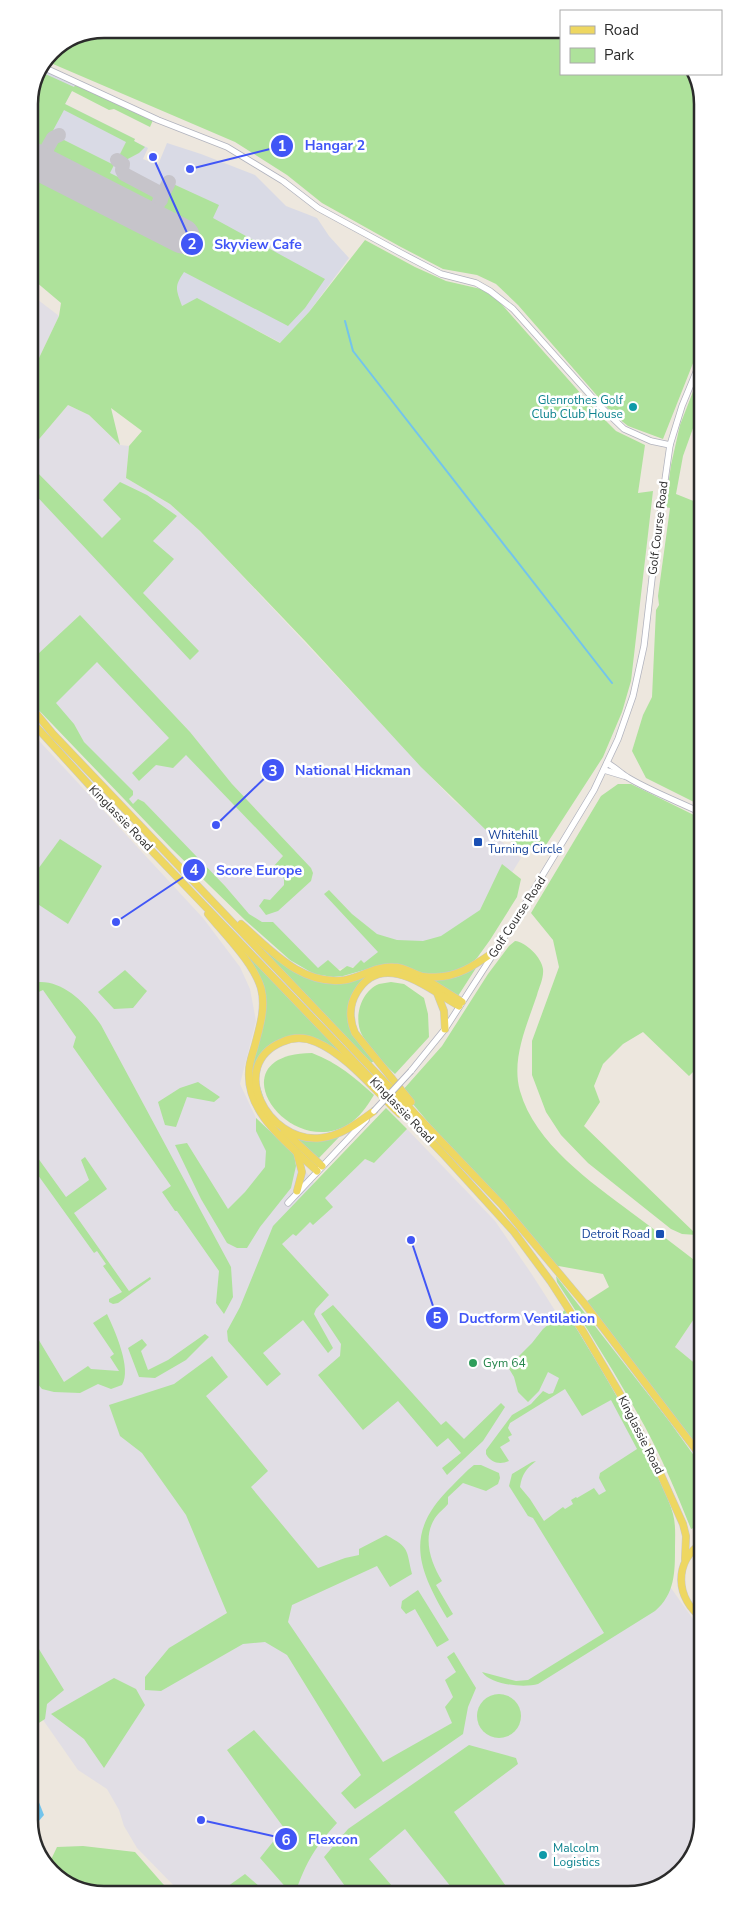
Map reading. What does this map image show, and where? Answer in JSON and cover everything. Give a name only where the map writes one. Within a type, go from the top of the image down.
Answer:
[{"type":"main road","name":"Kinglassie Road","points":[[38,716],[53,734],[501,1204],[573,1290],[694,1447]]},
{"type":"main road","name":"Kinglassie Road","points":[[38,729],[101,798],[180,878],[444,1155],[514,1232],[551,1282],[598,1356],[623,1399],[672,1498],[686,1536],[685,1559],[681,1578],[682,1589],[694,1611]]},
{"type":"main road","points":[[180,878],[248,964],[258,982],[262,996],[262,1016],[249,1070],[251,1093],[257,1108],[297,1152],[319,1169]]},
{"type":"main road","points":[[207,894],[285,961],[310,977],[321,980],[343,980],[390,966],[404,968],[421,977],[460,1004]]},
{"type":"main road","points":[[421,977],[444,977],[461,973],[495,951]]},
{"type":"main road","points":[[454,1153],[358,1039],[351,1020],[351,1005],[357,991],[367,981],[380,974],[400,973],[411,977],[436,994],[460,1004]]},
{"type":"main road","points":[[436,994],[444,1011],[445,1028]]},
{"type":"main road","points":[[319,1169],[268,1114],[260,1100],[256,1083],[257,1069],[266,1054],[278,1044],[294,1039],[309,1040],[322,1045],[338,1056],[444,1155]]},
{"type":"main road","points":[[278,1125],[297,1135],[321,1138],[343,1132],[374,1111]]},
{"type":"main road","points":[[297,1152],[302,1172],[297,1192]]},
{"type":"main road","points":[[685,1559],[694,1549]]},
{"type":"street","points":[[47,69],[158,120],[227,147],[283,181],[318,208],[441,274],[476,283],[490,290],[513,309],[600,406],[624,429],[651,441],[670,445]]},
{"type":"street","name":"Golf Course Road","points":[[288,1202],[411,1071],[445,1028],[544,874],[604,770],[633,696],[644,646],[660,510],[670,445],[682,406],[694,377]]},
{"type":"street","points":[[607,763],[624,776]]},
{"type":"street","points":[[604,770],[624,776],[694,809]]},
{"type":"shaded area","points":[[46,72],[75,85],[65,104],[135,139],[134,141],[148,148],[143,159],[158,165],[167,143],[255,175],[286,206],[317,218],[329,236],[349,258],[309,312],[281,343],[197,299],[182,306],[38,278],[38,99],[40,86]]},
{"type":"shaded area","points":[[38,300],[59,316],[38,360]]},
{"type":"shaded area","points":[[68,405],[89,415],[120,445],[129,446],[126,478],[170,504],[200,531],[452,799],[521,858],[479,926],[386,962],[319,972],[272,938],[108,781],[38,698],[38,440]]},
{"type":"shaded area","points":[[38,740],[203,918],[240,967],[250,989],[256,1021],[240,1084],[256,1118],[294,1154],[324,1198],[365,1159],[374,1163],[407,1129],[495,1221],[531,1273],[611,1398],[648,1470],[666,1581],[694,1620],[694,1828],[686,1853],[672,1869],[654,1880],[629,1886],[173,1885],[137,1848],[124,1826],[119,1810],[107,1789],[78,1770],[41,1717],[38,1709]]},
{"type":"shaded area","points":[[694,1319],[694,1363],[675,1347]]},
{"type":"green space","points":[[103,38],[560,38],[560,75],[688,75],[694,95],[694,361],[663,439],[628,426],[613,414],[518,305],[496,284],[477,275],[443,269],[399,246],[322,203],[287,175],[235,142],[51,63],[70,46],[90,39]]},
{"type":"green space","points":[[44,74],[74,87],[75,85],[153,120],[150,127],[114,109],[109,110],[72,91],[65,104],[135,139],[134,141],[145,147],[139,153],[124,161],[118,158],[126,142],[64,110],[42,151],[38,152],[38,99]]},
{"type":"green space","points":[[64,140],[114,165],[110,173],[154,195],[157,200],[154,205],[149,209],[142,210],[52,163],[50,154],[56,143]]},
{"type":"green space","points":[[38,173],[155,232],[156,237],[176,248],[184,232],[166,222],[159,213],[171,183],[219,205],[213,218],[325,279],[305,308],[288,326],[184,272],[177,285],[178,296],[182,306],[197,298],[280,343],[309,312],[365,240],[415,267],[446,281],[481,289],[497,299],[616,431],[645,445],[638,493],[653,491],[631,681],[622,712],[603,757],[546,845],[523,850],[495,828],[489,833],[421,767],[306,642],[200,531],[170,504],[126,478],[129,446],[142,431],[111,408],[120,445],[89,415],[68,405],[38,440],[38,360],[59,316],[61,303],[38,284]]},
{"type":"green space","points":[[694,389],[694,425],[683,456],[676,494],[694,501],[694,802],[646,778],[632,751],[643,715],[652,697],[656,610],[659,605],[658,596],[670,508],[665,507],[671,465],[680,425]]},
{"type":"green space","points":[[38,473],[102,538],[121,519],[103,500],[120,482],[147,495],[177,516],[153,541],[174,559],[143,593],[199,651],[190,660],[38,498]]},
{"type":"green space","points":[[80,615],[190,732],[232,784],[311,868],[313,873],[311,881],[278,911],[266,915],[259,906],[264,899],[270,900],[284,885],[284,879],[273,867],[283,856],[186,755],[173,768],[156,765],[139,781],[132,773],[169,738],[97,662],[56,703],[74,724],[84,742],[133,791],[133,795],[129,799],[133,804],[138,799],[144,802],[225,886],[249,914],[262,922],[273,922],[318,968],[328,960],[340,971],[347,966],[353,968],[361,960],[364,963],[378,952],[324,894],[329,890],[352,914],[377,934],[397,940],[423,941],[441,936],[480,910],[502,864],[521,879],[517,897],[477,958],[461,973],[437,977],[385,964],[343,976],[333,977],[314,974],[290,960],[246,921],[172,849],[38,709],[38,654]]},
{"type":"green space","points":[[618,784],[631,784],[694,815],[694,1071],[689,1076],[643,1032],[623,1044],[603,1064],[594,1086],[600,1102],[584,1126],[694,1232],[694,1235],[682,1234],[671,1229],[588,1163],[561,1135],[546,1112],[532,1075],[532,1041],[559,967],[553,940],[531,913],[601,796]]},
{"type":"green space","points":[[60,839],[102,866],[68,924],[38,904],[38,869]]},
{"type":"green space","points":[[235,941],[352,1063],[324,1043],[280,1040],[255,1071],[271,1121],[313,1161],[312,1163],[270,1122],[257,1103],[251,1071],[265,999]]},
{"type":"green space","points":[[515,941],[524,944],[540,960],[543,969],[542,979],[521,1042],[517,1067],[520,1091],[527,1110],[551,1145],[582,1175],[694,1260],[694,1319],[675,1347],[694,1363],[694,1447],[584,1303],[609,1287],[603,1274],[553,1265],[402,1091],[442,1046],[488,974]]},
{"type":"green space","points":[[263,946],[283,964],[305,977],[317,981],[342,983],[355,980],[372,974],[387,970],[377,973],[359,986],[349,1006],[348,1018],[351,1030],[355,1038],[374,1061],[371,1063],[262,948]]},
{"type":"green space","points":[[476,968],[458,996],[433,981],[457,977]]},
{"type":"green space","points":[[125,970],[147,991],[133,1008],[114,1009],[98,992]]},
{"type":"green space","points":[[388,970],[400,970],[421,978],[454,999],[441,994],[414,976],[400,971]]},
{"type":"green space","points":[[38,982],[58,985],[66,990],[82,1002],[101,1025],[231,1267],[233,1297],[224,1314],[216,1303],[219,1271],[162,1192],[171,1186],[73,1047],[76,1037],[43,990],[38,992]]},
{"type":"green space","points":[[391,982],[404,984],[424,998],[428,1014],[429,1037],[395,1074],[377,1056],[365,1040],[358,1021],[360,1006],[367,993],[379,984]]},
{"type":"green space","points":[[312,1053],[330,1061],[345,1071],[374,1095],[357,1118],[349,1124],[326,1132],[304,1129],[284,1118],[270,1103],[264,1086],[267,1070],[283,1058]]},
{"type":"green space","points":[[198,1082],[220,1097],[214,1102],[187,1097],[176,1127],[165,1125],[158,1102],[180,1088]]},
{"type":"green space","points":[[386,1108],[407,1129],[374,1163],[365,1159],[325,1198],[333,1207],[313,1225],[310,1222],[296,1236],[293,1234],[282,1244],[329,1295],[316,1309],[314,1314],[333,1348],[328,1353],[303,1320],[263,1353],[281,1374],[267,1386],[228,1341],[227,1331],[240,1307],[273,1226]]},
{"type":"green space","points":[[256,1118],[294,1154],[296,1166],[291,1188],[260,1227],[247,1248],[237,1248],[227,1243],[201,1199],[175,1145],[187,1143],[228,1209],[245,1192],[265,1167],[266,1151],[256,1131]]},
{"type":"green space","points":[[341,1135],[318,1159],[295,1137]]},
{"type":"green space","points":[[85,1157],[107,1189],[74,1213],[129,1291],[150,1277],[151,1279],[118,1303],[113,1304],[109,1302],[109,1299],[122,1292],[103,1266],[106,1264],[97,1251],[94,1253],[38,1175],[38,1158],[66,1197],[89,1180],[81,1160]]},
{"type":"green space","points":[[556,1276],[694,1456],[694,1528],[691,1529],[669,1476],[644,1425],[602,1352],[557,1282]]},
{"type":"green space","points":[[333,1305],[441,1425],[446,1421],[464,1439],[501,1403],[505,1407],[483,1441],[447,1475],[442,1468],[461,1453],[448,1438],[437,1447],[398,1401],[363,1430],[318,1375],[340,1356],[341,1344],[321,1314]]},
{"type":"green space","points":[[565,1310],[631,1423],[668,1501],[675,1527],[674,1574],[667,1597],[655,1611],[538,1684],[525,1686],[500,1683],[482,1672],[516,1681],[528,1680],[604,1633],[533,1518],[528,1516],[509,1486],[512,1474],[536,1461],[525,1472],[520,1487],[544,1521],[563,1507],[565,1509],[573,1504],[571,1500],[594,1488],[599,1495],[606,1491],[599,1478],[600,1473],[637,1449],[611,1400],[582,1416],[565,1389],[510,1423],[508,1428],[512,1435],[508,1437],[510,1441],[500,1447],[509,1461],[496,1462],[486,1454],[486,1450],[512,1415],[531,1404],[543,1391],[549,1394],[553,1393],[559,1378],[548,1372],[539,1391],[528,1402],[518,1392],[514,1377],[508,1367],[543,1329]]},
{"type":"green space","points":[[107,1314],[124,1360],[125,1378],[122,1385],[111,1389],[98,1384],[80,1393],[54,1392],[42,1389],[38,1384],[38,1339],[64,1382],[88,1366],[91,1369],[119,1371],[110,1357],[114,1354],[93,1323]]},
{"type":"green space","points":[[205,1334],[209,1337],[186,1360],[155,1378],[139,1377],[128,1348],[142,1339],[147,1345],[141,1351],[148,1370],[168,1360]]},
{"type":"green space","points":[[212,1356],[228,1377],[206,1396],[268,1471],[251,1487],[318,1568],[359,1555],[359,1549],[386,1535],[406,1550],[412,1574],[390,1587],[377,1566],[292,1605],[288,1622],[383,1762],[452,1723],[445,1707],[453,1697],[445,1680],[456,1672],[447,1657],[454,1652],[476,1688],[468,1707],[463,1734],[355,1809],[341,1793],[361,1775],[287,1655],[265,1642],[243,1644],[161,1691],[145,1690],[145,1677],[169,1648],[227,1613],[186,1515],[142,1453],[120,1436],[109,1405],[174,1384]]},
{"type":"green space","points":[[474,1465],[481,1465],[499,1473],[498,1484],[486,1491],[463,1483],[448,1497],[448,1504],[435,1518],[429,1534],[434,1566],[442,1581],[436,1585],[453,1614],[447,1618],[428,1582],[420,1550],[421,1535],[427,1519],[437,1503]]},
{"type":"green space","points":[[418,1590],[449,1640],[437,1647],[415,1609],[406,1614],[401,1608],[402,1601]]},
{"type":"green space","points":[[38,1647],[64,1690],[47,1704],[45,1719],[38,1724]]},
{"type":"green space","points":[[114,1678],[136,1689],[145,1705],[104,1768],[84,1739],[51,1714]]},
{"type":"green space","points":[[499,1694],[511,1698],[517,1704],[521,1716],[517,1728],[511,1734],[499,1738],[487,1734],[481,1728],[477,1716],[481,1704],[487,1698]]},
{"type":"green space","points":[[254,1730],[337,1823],[312,1855],[298,1885],[284,1885],[260,1858],[284,1828],[227,1750]]},
{"type":"green space","points":[[469,1745],[516,1758],[518,1764],[454,1812],[506,1886],[450,1886],[405,1829],[369,1859],[392,1886],[345,1885],[324,1857],[348,1829]]},
{"type":"green space","points":[[83,1846],[135,1852],[164,1885],[99,1885],[86,1883],[70,1877],[54,1863],[51,1859],[57,1847]]},
{"type":"green space","points":[[245,1874],[258,1885],[229,1885]]},
{"type":"water","points":[[38,1800],[44,1815],[38,1822]]},
{"type":"waterway","points":[[345,321],[353,351],[612,683]]},
{"type":"taxiway","points":[[38,155],[44,154],[53,138],[59,135]]},
{"type":"taxiway","points":[[47,152],[47,161],[54,170]]},
{"type":"taxiway","points":[[117,160],[123,164],[122,170],[124,174],[158,192],[161,200]]},
{"type":"taxiway","points":[[137,213],[145,215],[154,212],[169,182]]},
{"type":"taxiway","points":[[157,208],[156,217],[163,226]]},
{"type":"runway","points":[[38,163],[182,236]]},
{"type":"place","name":"Skyview Cafe","points":[[153,157]]},
{"type":"place","name":"Hangar 2","points":[[190,169]]},
{"type":"place","name":"Glenrothes Golf Club Club House","points":[[633,407]]},
{"type":"place","name":"National Hickman","points":[[216,825]]},
{"type":"place","name":"Whitehill Turning Circle","points":[[478,842]]},
{"type":"place","name":"Score Europe","points":[[116,922]]},
{"type":"place","name":"Detroit Road","points":[[660,1234]]},
{"type":"place","name":"Ductform Ventilation","points":[[411,1240]]},
{"type":"place","name":"Gym 64","points":[[473,1363]]},
{"type":"place","name":"Flexcon","points":[[201,1820]]},
{"type":"place","name":"Malcolm Logistics","points":[[543,1855]]}]
